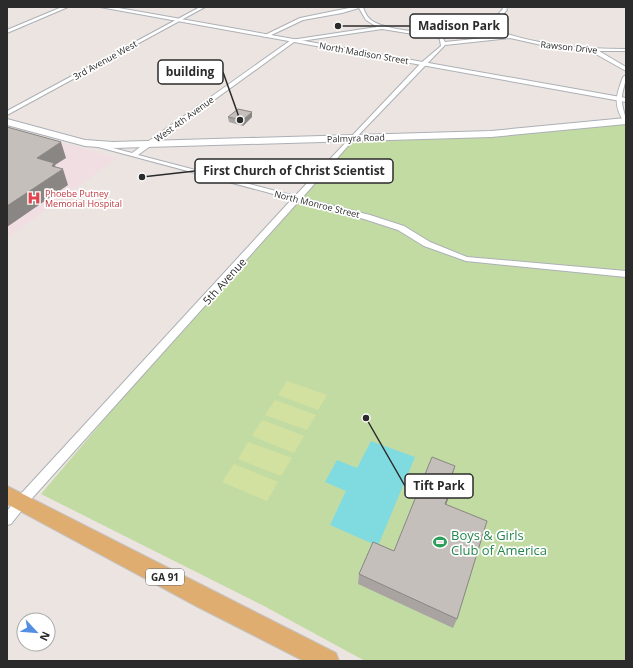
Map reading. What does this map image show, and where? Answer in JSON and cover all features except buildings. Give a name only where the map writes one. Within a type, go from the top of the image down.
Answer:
[{"type":"main road","name":"North Madison Street","points":[[103,7],[622,99]]},
{"type":"main road","name":"Palmyra Road","points":[[85,143],[113,145],[491,134],[626,121]]},
{"type":"main road","name":"North Monroe Street","points":[[7,122],[85,143]]},
{"type":"main road","name":"GA 91","points":[[14,497],[206,599],[325,660]]},
{"type":"street","points":[[7,32],[66,7]]},
{"type":"street","name":"3rd Avenue West","points":[[7,113],[203,7]]},
{"type":"street","points":[[265,36],[302,19],[342,12],[360,7],[368,19],[374,24],[384,27],[438,34],[477,32],[488,28],[506,8]]},
{"type":"street","points":[[293,41],[384,27]]},
{"type":"street","points":[[488,28],[513,36]]},
{"type":"street","points":[[438,34],[442,40],[442,44],[513,36]]},
{"type":"street","name":"Rawson Drive","points":[[513,36],[547,45],[592,50],[626,50]]},
{"type":"street","name":"West 4th Avenue","points":[[134,155],[293,41]]},
{"type":"street","name":"5th Avenue","points":[[7,520],[14,497],[298,199],[423,64],[439,50],[442,44]]},
{"type":"street","points":[[592,50],[626,69]]},
{"type":"street","points":[[626,77],[622,99],[619,106],[626,121]]},
{"type":"street","name":"North Monroe Street","points":[[85,143],[386,223],[402,228],[444,251],[466,259],[626,274]]},
{"type":"shaded area","name":"Phoebe Putney Memorial Hospital","points":[[7,127],[117,158],[7,238]]},
{"type":"green space","points":[[626,121],[626,661],[365,661],[264,606],[41,494],[169,343],[354,139],[492,135]]},
{"type":"green space","points":[[287,381],[327,395],[318,410],[278,395]]},
{"type":"green space","points":[[275,400],[316,415],[307,430],[265,415]]},
{"type":"green space","points":[[262,420],[304,436],[294,453],[252,436]]},
{"type":"green space","points":[[248,442],[292,458],[281,476],[238,459]]},
{"type":"green space","points":[[234,464],[278,482],[267,501],[222,482]]},
{"type":"water","points":[[371,441],[415,457],[378,546],[330,525],[346,491],[325,482],[337,460],[357,468]]},
{"type":"place","name":"Madison Park","points":[[338,26]]},
{"type":"place","name":"building","points":[[240,120]]},
{"type":"place","name":"First Church of Christ Scientist","points":[[142,177]]},
{"type":"place","name":"Phoebe Putney Memorial Hospital","points":[[34,198]]},
{"type":"place","name":"Tift Park","points":[[366,418]]},
{"type":"place","name":"Boys & Girls Club of America","points":[[440,542]]}]
